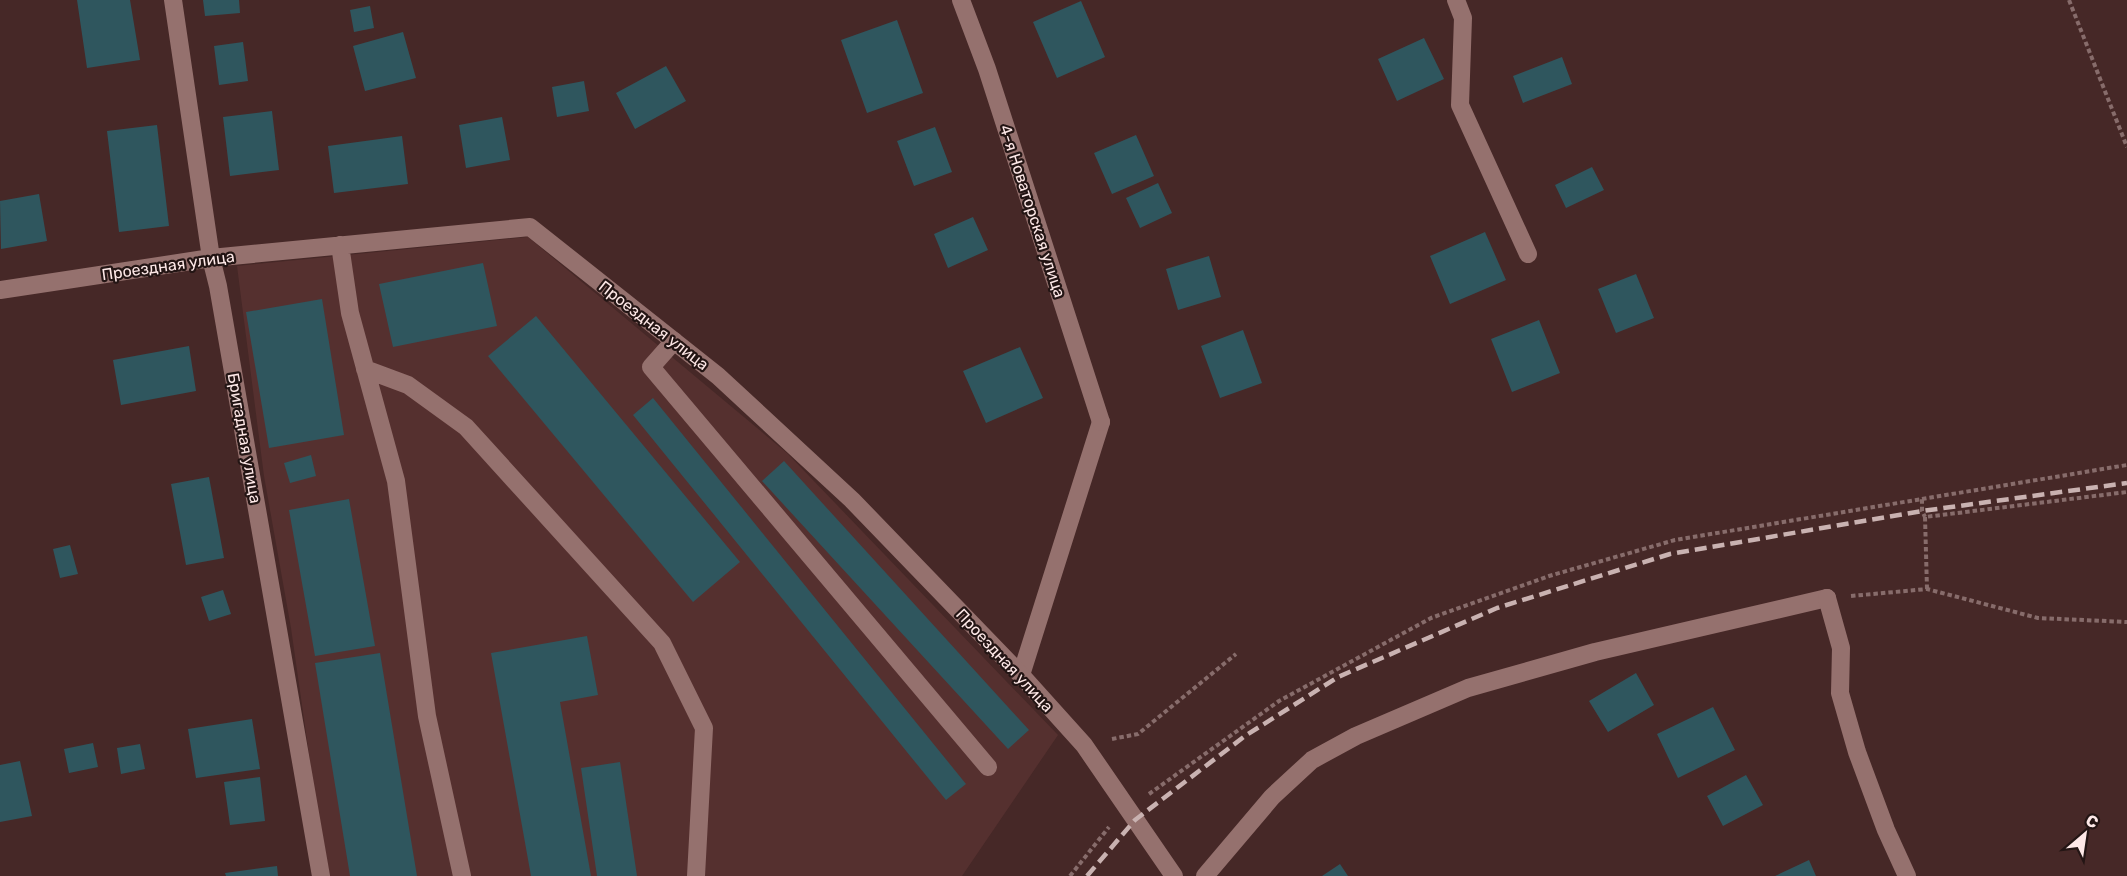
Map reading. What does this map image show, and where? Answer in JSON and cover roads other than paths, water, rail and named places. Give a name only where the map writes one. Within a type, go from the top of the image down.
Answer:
[{"type":"street","name":"Бригадная улица","points":[[173,0],[211,258],[218,286],[321,876]]},
{"type":"street","name":"4-я Новаторская улица","points":[[961,0],[987,69],[1101,422],[1021,675]]},
{"type":"street","points":[[1456,0],[1463,18],[1460,105],[1528,254]]},
{"type":"street","name":"Проездная улица","points":[[0,290],[211,258],[530,227],[718,376],[852,500],[1021,675],[1084,745],[1174,876]]},
{"type":"street","points":[[340,245],[350,313],[396,481],[427,716],[462,876]]},
{"type":"street","points":[[674,341],[651,367],[988,767]]},
{"type":"street","points":[[365,369],[408,385],[466,427],[662,643],[704,728],[696,876]]},
{"type":"street","points":[[1205,876],[1272,797],[1312,760],[1356,736],[1468,688],[1595,652],[1827,598],[1842,648],[1840,693],[1857,752],[1886,830],[1907,876]]},
{"type":"railway","points":[[1087,876],[1135,820],[1245,736],[1338,677],[1497,608],[1670,554],[1922,511],[2127,483]]}]
